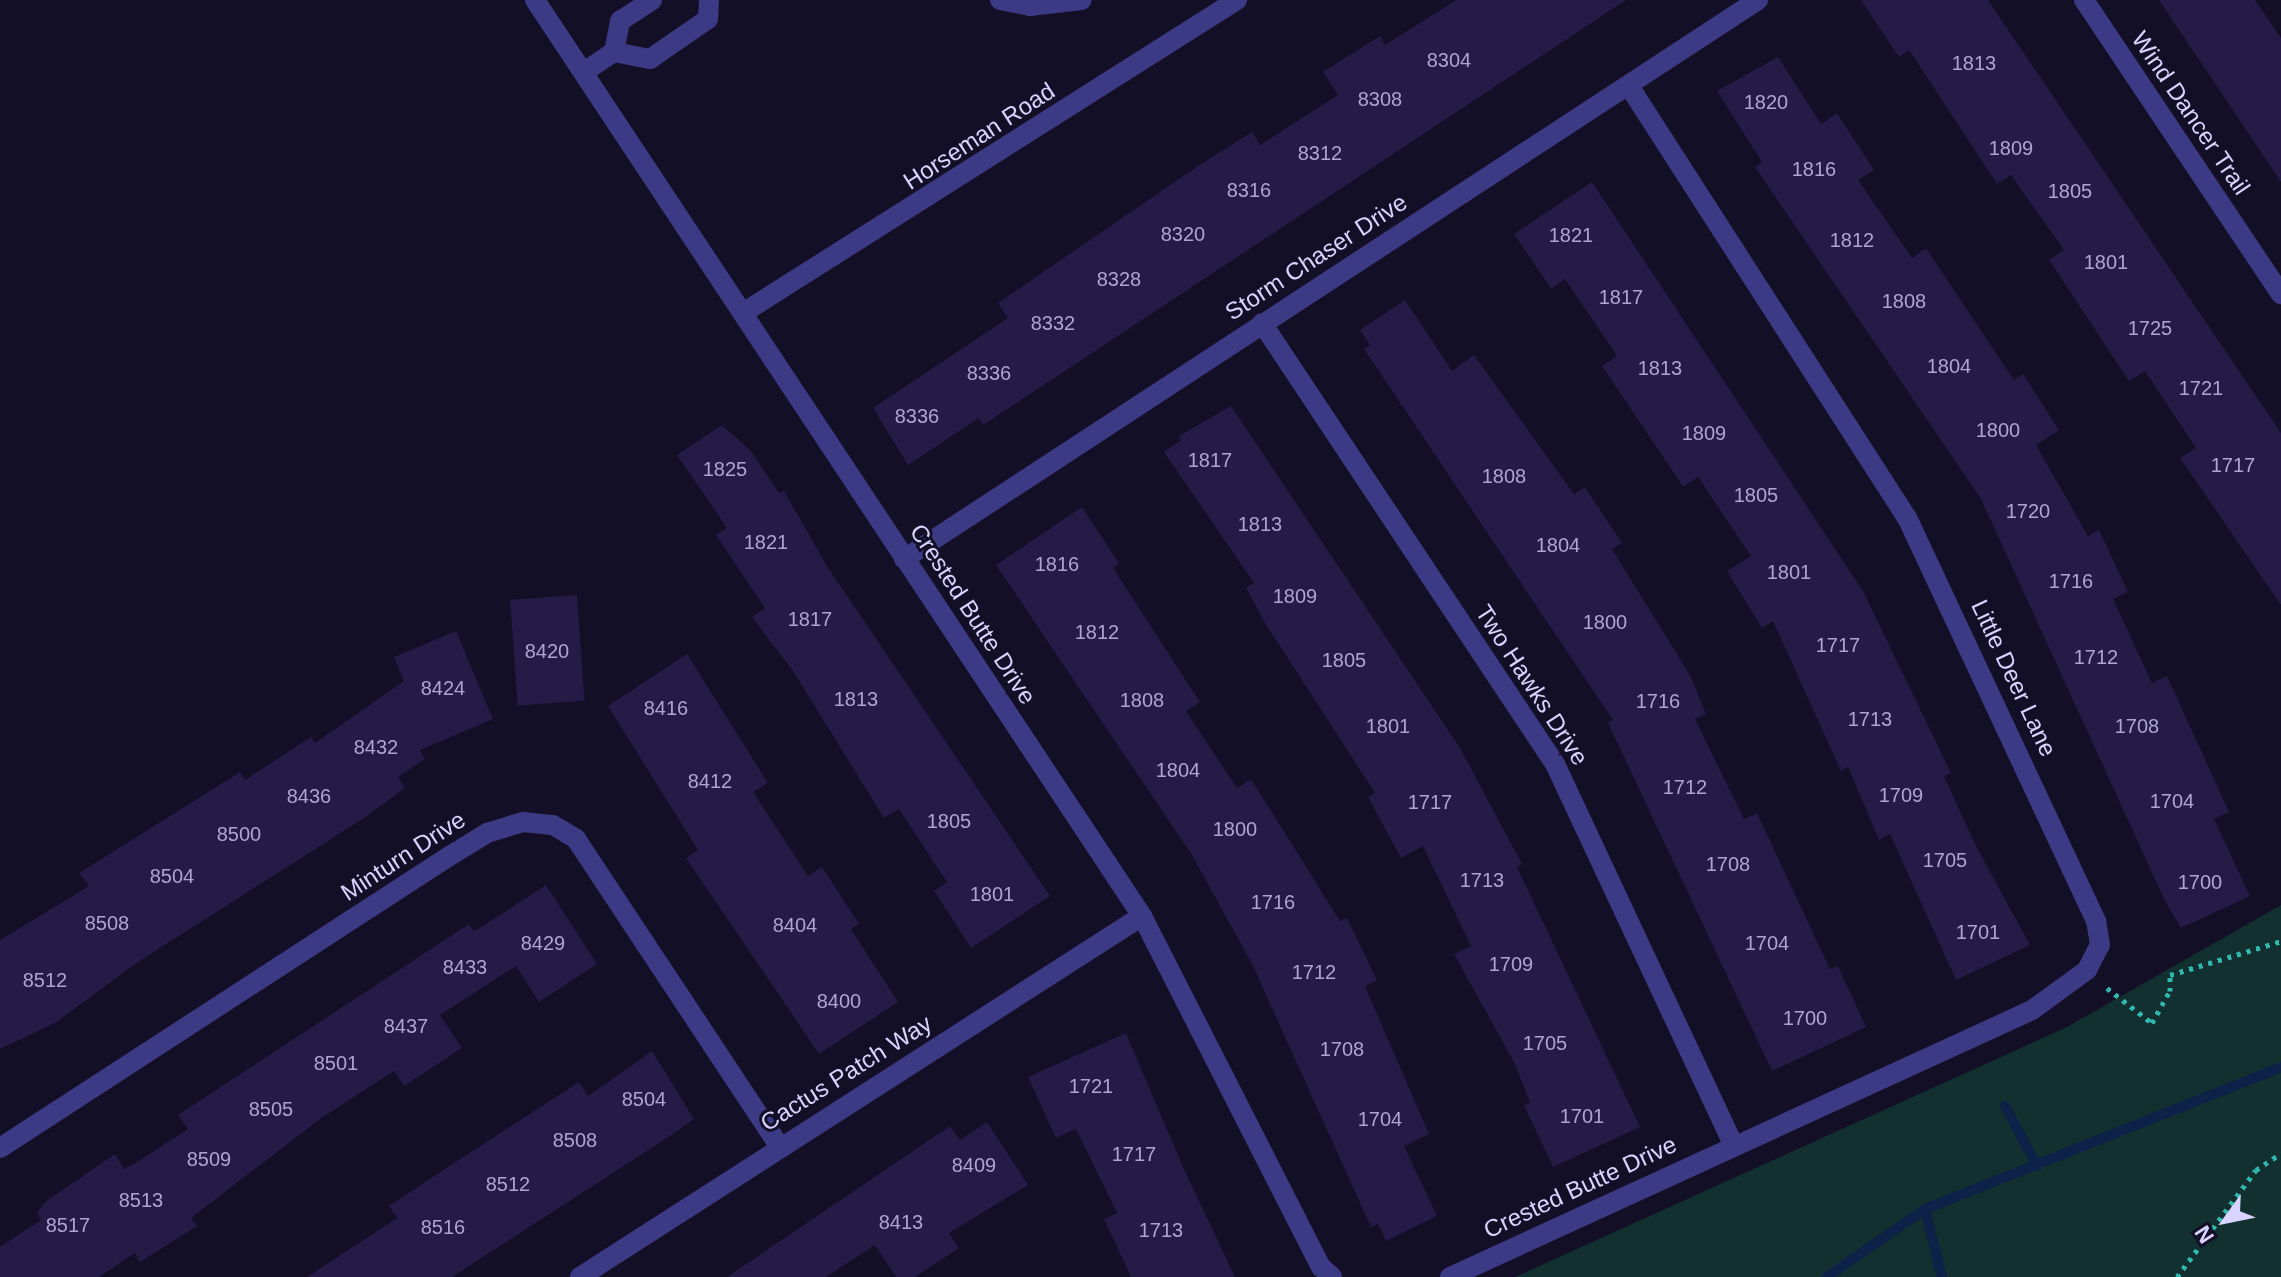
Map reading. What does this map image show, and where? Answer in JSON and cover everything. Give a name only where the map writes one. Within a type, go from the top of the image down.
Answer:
[{"type":"street","name":"Crested Butte Drive","points":[[535,0],[746,311],[904,559],[1142,916],[1321,1267],[1332,1277]]},
{"type":"street","points":[[614,52],[620,21],[652,0]]},
{"type":"street","points":[[584,72],[614,52],[650,59],[708,19],[709,0]]},
{"type":"street","points":[[1000,0],[1030,6],[1082,0]]},
{"type":"street","name":"Horseman Road","points":[[746,311],[1237,0]]},
{"type":"street","name":"Storm Chaser Drive","points":[[904,559],[1758,0]]},
{"type":"street","name":"Wind Dancer Trail","points":[[2084,0],[2281,294]]},
{"type":"street","name":"Little Deer Lane","points":[[1629,86],[1907,518],[1949,599],[2096,921],[2100,945],[2087,970]]},
{"type":"street","name":"Two Hawks Drive","points":[[1262,323],[1555,764],[1733,1144]]},
{"type":"street","name":"Minturn Drive","points":[[0,1148],[461,849],[523,822],[553,825],[576,839],[779,1146]]},
{"type":"street","name":"Cactus Patch Way","points":[[580,1277],[779,1146],[1142,916]]},
{"type":"street","points":[[1733,1144],[2032,1010],[2087,970]]},
{"type":"street","name":"Crested Butte Drive","points":[[1450,1277],[1733,1144]]},
{"type":"path","points":[[2087,970],[2152,1023],[2170,991],[2170,975],[2281,941]]},
{"type":"path","points":[[2177,1277],[2256,1170],[2281,1153]]},
{"type":"green space","points":[[2281,905],[2281,1277],[1515,1277],[2067,1027]]},
{"type":"building","points":[[1456,0],[1626,0],[983,425],[979,418],[908,465],[873,408],[1008,318],[998,303],[1195,168],[1252,132],[1260,145],[1338,95],[1323,72],[1380,36],[1385,45]]},
{"type":"building","points":[[1861,0],[1988,0],[2281,433],[2281,605],[2180,458],[2196,448],[2145,371],[2129,381],[2049,260],[2064,250],[2011,175],[1997,184],[1909,50],[1899,57]]},
{"type":"building","points":[[2159,0],[2255,0],[2281,38],[2281,182]]},
{"type":"building","points":[[1778,57],[1821,124],[1837,113],[1874,170],[1858,180],[1912,258],[1926,248],[2014,380],[2023,374],[2059,430],[2036,445],[2088,536],[2099,530],[2128,592],[2113,599],[2152,683],[2167,676],[2229,812],[2214,819],[2250,896],[2181,928],[2165,901],[1981,499],[1755,167],[1762,162],[1717,91]]},
{"type":"building","points":[[1592,182],[1863,591],[1951,773],[1944,776],[1975,844],[2030,945],[1956,980],[1890,834],[1879,840],[1848,767],[1841,771],[1773,621],[1762,628],[1727,571],[1751,556],[1698,477],[1683,487],[1602,366],[1617,356],[1565,279],[1551,289],[1514,234]]},
{"type":"building","points":[[1405,300],[1452,371],[1474,355],[1574,494],[1585,487],[1622,543],[1612,549],[1691,677],[1706,714],[1695,719],[1744,819],[1757,813],[1830,969],[1838,966],[1866,1027],[1772,1071],[1608,723],[1613,720],[1364,349],[1370,345],[1360,330]]},
{"type":"building","points":[[1231,406],[1460,748],[1522,864],[1517,867],[1640,1127],[1553,1167],[1524,1105],[1530,1103],[1515,1064],[1454,954],[1471,946],[1423,846],[1401,858],[1368,797],[1375,793],[1265,623],[1246,588],[1254,583],[1164,452],[1181,440],[1179,436]]},
{"type":"building","points":[[722,425],[751,451],[779,493],[784,491],[827,566],[1050,896],[971,948],[934,891],[947,882],[899,809],[884,818],[793,671],[752,617],[765,608],[716,535],[727,528],[677,455]]},
{"type":"building","points":[[1082,507],[1119,563],[1113,568],[1200,702],[1186,711],[1237,788],[1251,779],[1340,921],[1347,918],[1377,980],[1365,986],[1429,1134],[1404,1146],[1437,1216],[1386,1241],[1378,1224],[1371,1227],[1252,964],[1192,855],[996,565]]},
{"type":"building","points":[[577,595],[584,701],[518,705],[510,600]]},
{"type":"building","points":[[456,631],[493,719],[420,750],[425,759],[398,777],[405,788],[364,818],[138,962],[55,1023],[0,1049],[0,940],[89,886],[79,873],[240,772],[245,780],[311,737],[315,743],[404,681],[394,657]]},
{"type":"building","points":[[687,654],[768,783],[753,792],[808,876],[822,867],[859,924],[851,929],[898,1002],[819,1054],[686,858],[698,850],[608,706]]},
{"type":"building","points":[[546,885],[597,964],[539,1002],[516,966],[440,1015],[462,1048],[404,1086],[394,1071],[320,1119],[191,1218],[197,1226],[140,1262],[135,1253],[99,1277],[0,1277],[0,1247],[41,1220],[37,1213],[45,1202],[115,1154],[124,1169],[137,1162],[188,1129],[178,1115],[469,924],[473,931],[480,928]]},
{"type":"building","points":[[1126,1033],[1183,1167],[1235,1277],[1131,1277],[1104,1219],[1117,1213],[1076,1129],[1056,1138],[1028,1077]]},
{"type":"building","points":[[652,1051],[694,1119],[667,1138],[452,1277],[307,1277],[397,1218],[389,1206],[454,1163],[579,1082],[588,1096]]},
{"type":"building","points":[[987,1122],[1028,1185],[949,1233],[959,1248],[915,1277],[896,1277],[875,1245],[826,1277],[727,1277],[950,1126],[960,1140]]},
{"type":"waterway","points":[[1827,1277],[1925,1209],[2281,1067]]},
{"type":"waterway","points":[[2005,1106],[2037,1166]]},
{"type":"waterway","points":[[1925,1209],[1942,1277]]}]
